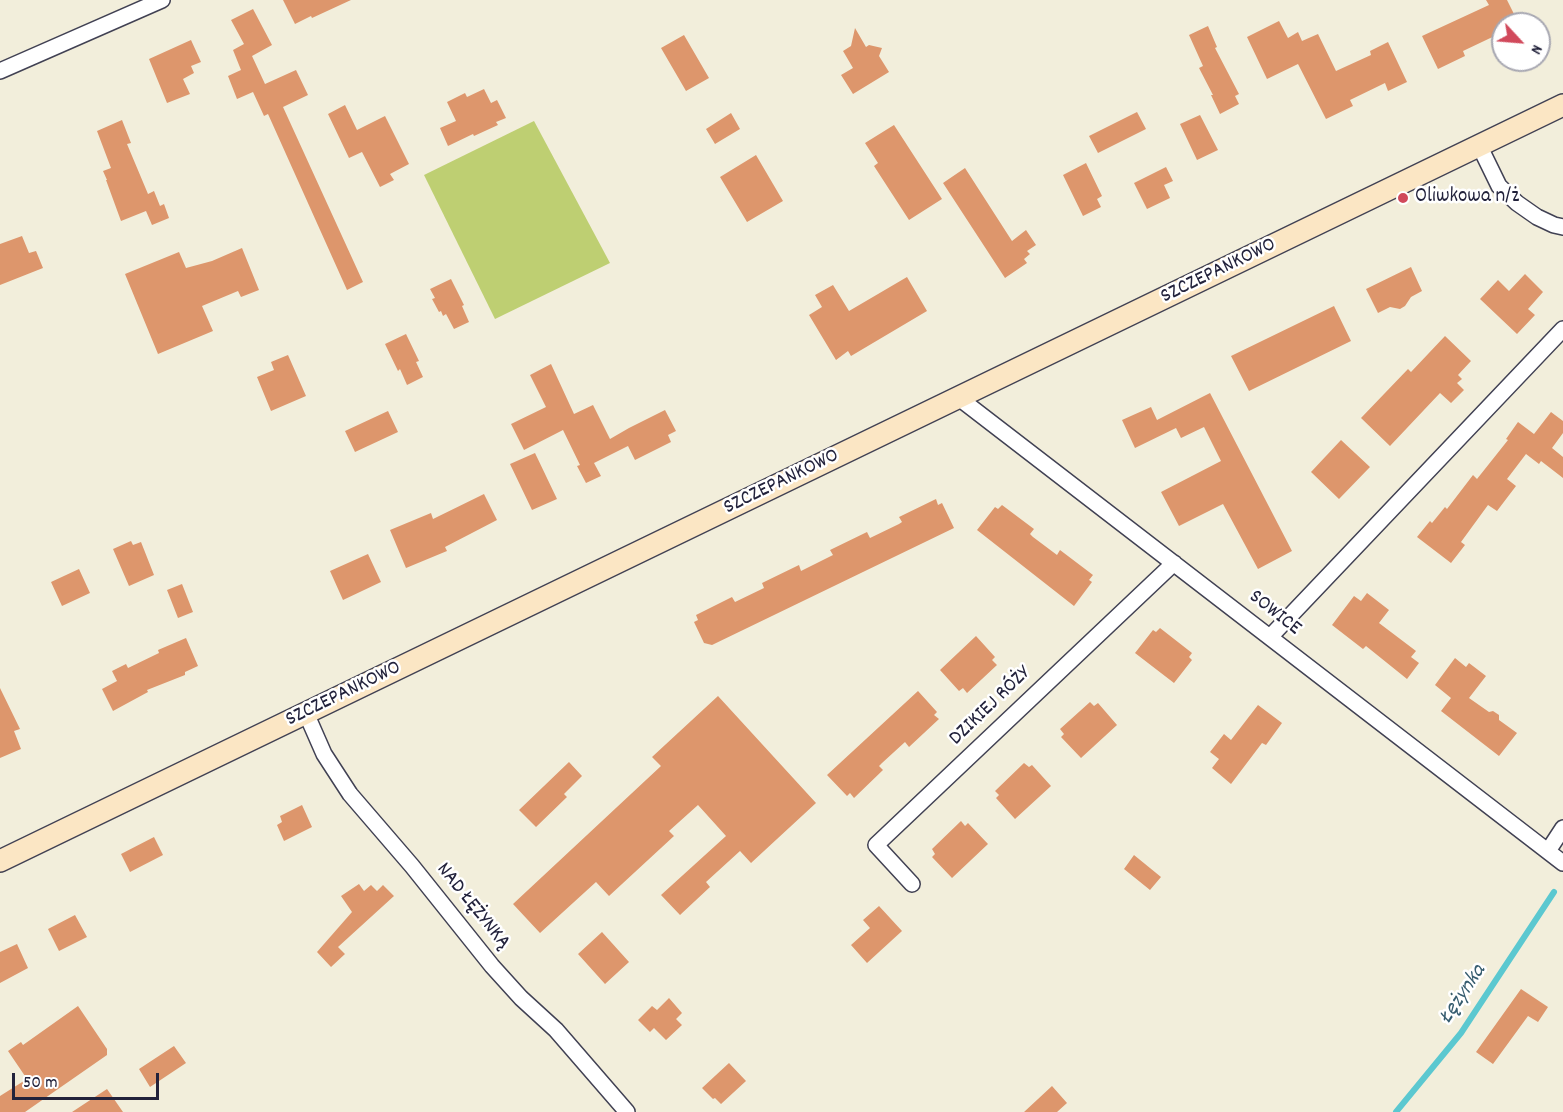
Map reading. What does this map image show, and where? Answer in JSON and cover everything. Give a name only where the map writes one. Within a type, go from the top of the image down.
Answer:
[{"type":"street","points":[[0,71],[162,0]]},
{"type":"street","name":"SZCZEPANKOWO","points":[[0,861],[1563,105]]},
{"type":"street","points":[[1479,146],[1499,186],[1537,217],[1563,227]]},
{"type":"street","points":[[1270,637],[1563,329]]},
{"type":"street","name":"SOWICE","points":[[959,398],[1563,863]]},
{"type":"street","name":"DZIKIEJ RÓŻY","points":[[912,884],[876,845],[1174,563]]},
{"type":"street","name":"NAD ŁĘŻYNKĄ","points":[[306,713],[324,754],[350,794],[412,866],[492,966],[521,998],[556,1030],[627,1112]]},
{"type":"street","points":[[1548,851],[1563,828]]},
{"type":"green space","points":[[534,121],[610,263],[495,319],[424,175]]},
{"type":"building","points":[[283,0],[351,0],[295,24]]},
{"type":"building","points":[[1486,0],[1507,0],[1513,12],[1491,12],[1491,38],[1463,51],[1465,56],[1438,69],[1422,36],[1489,5]]},
{"type":"building","points":[[253,9],[272,45],[252,56],[265,84],[296,70],[308,95],[283,107],[363,282],[347,290],[268,114],[264,116],[253,92],[237,99],[228,76],[241,70],[233,50],[244,44],[231,20]]},
{"type":"building","points":[[1279,21],[1288,38],[1298,32],[1302,41],[1318,34],[1336,71],[1371,55],[1370,51],[1388,42],[1407,82],[1388,91],[1385,83],[1350,100],[1353,106],[1326,119],[1298,64],[1267,79],[1247,37]]},
{"type":"building","points":[[1208,26],[1217,47],[1215,48],[1239,94],[1235,96],[1239,104],[1220,114],[1199,68],[1203,66],[1189,35]]},
{"type":"building","points":[[855,28],[866,47],[869,45],[882,48],[879,56],[889,72],[853,94],[841,75],[853,68],[843,51],[851,46]]},
{"type":"building","points":[[684,35],[709,78],[686,91],[661,48]]},
{"type":"building","points":[[191,40],[201,62],[191,66],[194,73],[183,79],[190,94],[167,103],[149,59]]},
{"type":"building","points":[[484,89],[491,103],[497,100],[506,118],[496,122],[498,125],[448,146],[440,128],[456,121],[447,102],[465,93],[467,97]]},
{"type":"building","points":[[345,105],[357,130],[385,116],[409,164],[390,174],[394,180],[380,187],[362,152],[349,158],[328,114]]},
{"type":"building","points":[[1137,112],[1146,129],[1098,153],[1089,136]]},
{"type":"building","points":[[731,113],[740,129],[715,144],[706,129]]},
{"type":"building","points":[[1200,115],[1218,150],[1197,160],[1180,124]]},
{"type":"building","points":[[122,120],[131,143],[127,144],[148,194],[154,191],[160,206],[164,204],[169,218],[152,225],[146,211],[121,221],[103,171],[111,168],[97,131]]},
{"type":"building","points":[[894,125],[942,199],[909,220],[874,166],[878,163],[865,143]]},
{"type":"building","points":[[756,155],[783,201],[747,222],[720,177]]},
{"type":"building","points":[[1086,163],[1102,196],[1097,199],[1101,207],[1083,216],[1063,175]]},
{"type":"building","points":[[1166,167],[1173,181],[1164,185],[1170,198],[1147,209],[1134,183]]},
{"type":"building","points":[[965,168],[1012,241],[1026,230],[1036,245],[1027,251],[1030,254],[1024,259],[1027,263],[1005,278],[943,183]]},
{"type":"building","points":[[22,236],[29,253],[36,251],[43,268],[0,285],[0,244]]},
{"type":"building","points":[[242,248],[259,290],[241,297],[238,291],[202,306],[213,331],[158,354],[125,274],[179,252],[186,268],[212,261]]},
{"type":"building","points":[[1411,267],[1422,291],[1411,297],[1400,309],[1390,307],[1378,313],[1366,289]]},
{"type":"building","points":[[1525,274],[1543,292],[1528,309],[1535,315],[1517,334],[1480,299],[1498,280],[1509,291]]},
{"type":"building","points":[[907,277],[927,311],[851,356],[848,351],[836,360],[809,315],[822,307],[815,295],[833,285],[849,311]]},
{"type":"building","points":[[451,279],[464,305],[462,306],[469,322],[454,329],[446,314],[443,316],[441,311],[439,312],[430,289]]},
{"type":"building","points":[[1334,306],[1351,341],[1249,391],[1231,356]]},
{"type":"building","points":[[406,334],[419,361],[416,362],[423,377],[407,385],[385,344]]},
{"type":"building","points":[[1445,336],[1471,361],[1458,375],[1462,379],[1457,383],[1464,390],[1451,403],[1440,393],[1390,446],[1361,418],[1408,369],[1411,372]]},
{"type":"building","points":[[288,355],[306,396],[271,411],[257,377],[274,370],[271,362]]},
{"type":"building","points":[[551,364],[574,414],[593,405],[610,439],[665,410],[676,431],[668,435],[671,442],[635,460],[628,446],[594,463],[601,476],[586,483],[563,430],[524,450],[511,424],[546,407],[530,375]]},
{"type":"building","points":[[1210,393],[1292,551],[1258,569],[1223,504],[1179,526],[1161,492],[1221,461],[1204,427],[1181,438],[1176,428],[1135,448],[1122,420],[1151,407],[1157,420]]},
{"type":"building","points":[[388,411],[398,432],[355,452],[345,431]]},
{"type":"building","points":[[1551,412],[1563,421],[1563,433],[1552,448],[1563,457],[1563,478],[1541,461],[1539,464],[1526,454],[1507,479],[1516,486],[1497,511],[1488,505],[1461,542],[1465,545],[1451,563],[1417,537],[1445,507],[1447,509],[1473,475],[1477,479],[1508,440],[1506,439],[1518,422],[1534,434]]},
{"type":"building","points":[[1341,440],[1370,467],[1339,499],[1311,472]]},
{"type":"building","points":[[535,453],[557,499],[532,510],[510,464]]},
{"type":"building","points":[[484,494],[497,520],[445,547],[447,551],[406,568],[390,530],[431,513],[433,519]]},
{"type":"building","points":[[936,499],[938,505],[942,503],[954,528],[712,645],[704,643],[694,622],[698,620],[696,615],[732,597],[735,602],[764,588],[762,583],[799,565],[801,571],[833,555],[830,550],[867,532],[870,538],[899,524],[902,522],[899,517]]},
{"type":"building","points":[[1002,505],[1034,529],[1030,534],[1033,537],[1057,555],[1060,550],[1093,575],[1089,580],[1092,582],[1074,606],[977,530],[995,507],[998,509]]},
{"type":"building","points":[[131,541],[133,545],[141,542],[154,575],[129,586],[113,549]]},
{"type":"building","points":[[368,554],[381,582],[343,600],[330,571]]},
{"type":"building","points":[[79,569],[90,593],[62,606],[51,582]]},
{"type":"building","points":[[182,584],[193,612],[178,618],[167,590]]},
{"type":"building","points":[[1367,593],[1389,610],[1379,623],[1416,651],[1411,657],[1419,663],[1407,679],[1366,646],[1363,649],[1332,625],[1354,596],[1361,601]]},
{"type":"building","points":[[1160,628],[1192,653],[1189,657],[1192,660],[1174,683],[1135,653],[1153,630],[1156,632]]},
{"type":"building","points":[[976,636],[995,657],[992,660],[997,665],[967,693],[963,688],[959,691],[940,670]]},
{"type":"building","points":[[186,638],[198,666],[185,672],[185,675],[147,690],[148,692],[113,711],[102,689],[117,681],[112,671],[126,664],[128,668],[159,653],[158,650]]},
{"type":"building","points":[[1455,658],[1466,667],[1469,663],[1486,676],[1469,698],[1489,712],[1493,711],[1499,715],[1499,720],[1517,733],[1499,756],[1441,711],[1451,698],[1435,685]]},
{"type":"building","points":[[0,688],[20,729],[14,731],[21,749],[0,758]]},
{"type":"building","points":[[918,691],[937,712],[934,715],[939,719],[909,747],[905,742],[882,763],[879,766],[883,770],[854,798],[850,793],[847,796],[827,775]]},
{"type":"building","points":[[718,696],[816,803],[751,863],[740,851],[706,882],[710,887],[680,915],[661,895],[726,836],[698,805],[669,831],[674,836],[609,896],[596,882],[540,933],[513,904],[661,766],[652,757]]},
{"type":"building","points":[[1090,702],[1094,706],[1098,703],[1117,725],[1081,758],[1061,737],[1064,734],[1060,729]]},
{"type":"building","points":[[1258,705],[1282,723],[1266,745],[1262,743],[1231,784],[1212,768],[1219,759],[1210,752],[1224,734],[1231,740]]},
{"type":"building","points":[[569,762],[582,776],[564,794],[567,797],[536,827],[519,810]]},
{"type":"building","points":[[1024,763],[1029,767],[1032,765],[1051,786],[1015,819],[996,798],[999,795],[995,791]]},
{"type":"building","points":[[302,805],[312,827],[284,841],[277,825],[282,822],[280,816]]},
{"type":"building","points":[[961,821],[965,826],[968,823],[988,844],[952,878],[932,857],[935,854],[932,849]]},
{"type":"building","points":[[154,837],[163,855],[130,872],[121,854]]},
{"type":"building","points":[[1134,855],[1161,877],[1150,890],[1124,869]]},
{"type":"building","points":[[359,884],[364,891],[371,885],[377,891],[383,885],[394,896],[338,947],[345,954],[331,967],[317,952],[352,912],[341,896]]},
{"type":"building","points":[[879,906],[902,931],[867,963],[851,945],[870,928],[863,920]]},
{"type":"building","points":[[75,915],[87,937],[59,951],[48,929]]},
{"type":"building","points":[[602,932],[629,962],[605,984],[578,954]]},
{"type":"building","points":[[17,944],[28,968],[0,983],[0,952]]},
{"type":"building","points":[[1521,989],[1548,1007],[1538,1022],[1528,1016],[1493,1064],[1476,1052]]},
{"type":"building","points":[[669,998],[682,1013],[676,1019],[682,1025],[666,1040],[654,1028],[650,1032],[638,1020],[652,1006],[657,1010]]},
{"type":"building","points":[[78,1006],[107,1049],[107,1055],[25,1112],[0,1112],[0,1096],[27,1079],[8,1051],[21,1042],[23,1045]]},
{"type":"building","points":[[174,1046],[186,1063],[150,1087],[139,1069]]},
{"type":"building","points":[[729,1063],[746,1081],[721,1104],[702,1088]]},
{"type":"building","points":[[1052,1086],[1067,1103],[1057,1112],[1024,1112]]},
{"type":"building","points":[[107,1089],[123,1112],[72,1112]]},
{"type":"waterway","name":"Łężynka","points":[[1396,1112],[1461,1033],[1554,892]]},
{"type":"place","name":"Oliwkowa n/ż","points":[[1403,198]]}]
